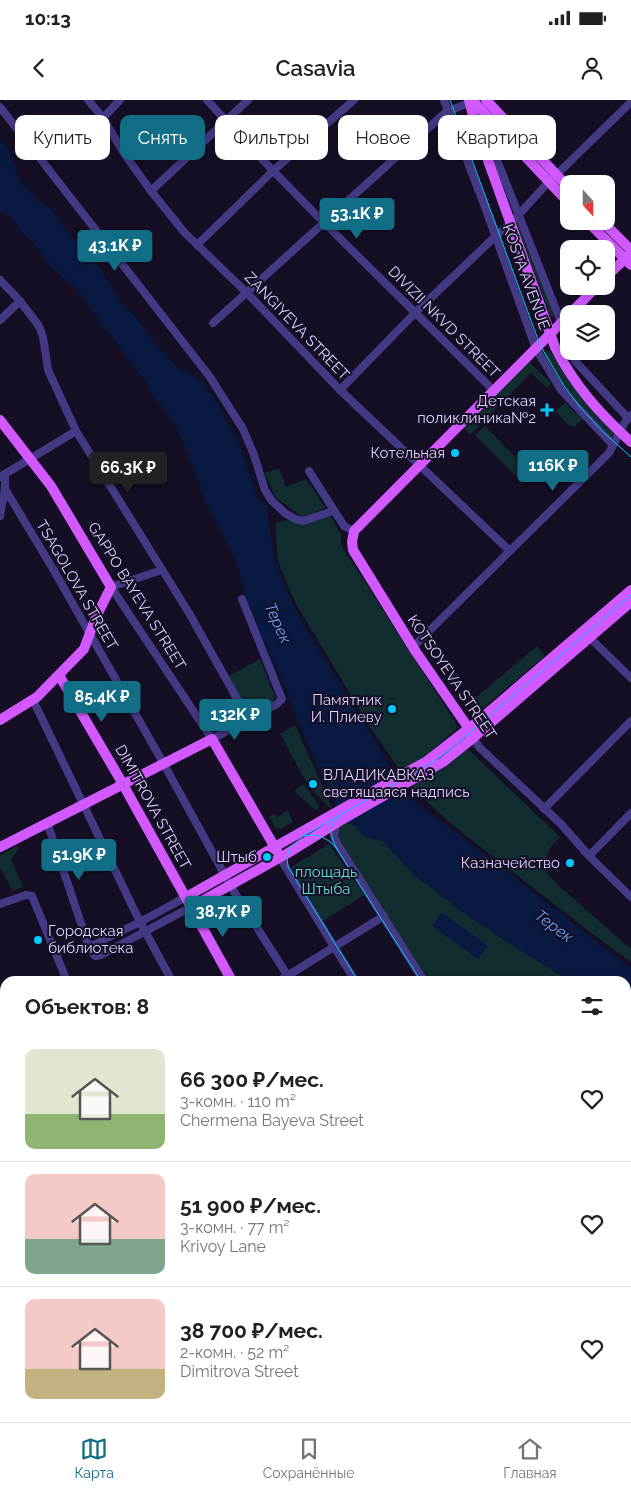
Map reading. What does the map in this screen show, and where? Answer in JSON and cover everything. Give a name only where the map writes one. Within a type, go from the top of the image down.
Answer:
[{"type":"main road","points":[[486,100],[560,190]]},
{"type":"main road","points":[[466,101],[553,179],[560,183]]},
{"type":"main road","name":"KOSTA AVENUE","points":[[466,101],[550,333],[564,365],[586,396],[631,442]]},
{"type":"main road","points":[[598,230],[630,257]]},
{"type":"main road","points":[[609,230],[630,257]]},
{"type":"main road","points":[[615,270],[630,257]]},
{"type":"main road","points":[[579,305],[589,295]]},
{"type":"main road","points":[[354,531],[560,324]]},
{"type":"main road","name":"GAPPO BAYEVA STREET","points":[[0,420],[50,486],[111,587]]},
{"type":"main road","name":"KOTSOYEVA STREET","points":[[354,531],[353,550],[470,734]]},
{"type":"main road","points":[[0,720],[33,700],[60,675],[84,648],[96,617],[111,587]]},
{"type":"main road","points":[[191,907],[280,858],[335,820],[404,779],[427,761],[470,734],[587,634],[631,590]]},
{"type":"main road","points":[[587,634],[631,602]]},
{"type":"main road","name":"DIMITROVA STREET","points":[[60,675],[186,896],[229,976]]},
{"type":"main road","points":[[0,846],[212,740]]},
{"type":"main road","name":"GAPPO BAYEVA STREET","points":[[212,740],[280,858]]},
{"type":"main road","points":[[186,896],[274,846],[335,820]]},
{"type":"street","name":"ZANGIYEVA STREET","points":[[88,100],[100,115]]},
{"type":"street","points":[[106,115],[120,100]]},
{"type":"street","name":"DIVIZII NKVD STREET","points":[[207,100],[220,115]]},
{"type":"street","points":[[231,115],[248,100]]},
{"type":"street","points":[[197,245],[274,170],[354,100]]},
{"type":"street","name":"KOSTA AVENUE","points":[[444,100],[496,236],[536,349],[561,390],[613,445]]},
{"type":"street","points":[[213,323],[449,111],[466,101]]},
{"type":"street","points":[[340,390],[416,312],[511,223],[631,102]]},
{"type":"street","points":[[0,107],[210,377],[242,429],[254,455],[265,490],[271,500],[285,513],[303,521],[333,511]]},
{"type":"street","name":"ZANGIYEVA STREET","points":[[110,130],[125,155],[151,191],[184,232],[247,293],[340,390],[418,466],[510,551]]},
{"type":"street","points":[[151,191],[215,130]]},
{"type":"street","name":"DIVIZII NKVD STREET","points":[[264,160],[323,223],[416,312],[494,391]]},
{"type":"street","points":[[498,160],[519,214],[561,305]]},
{"type":"street","points":[[0,280],[20,301],[41,331],[48,370],[76,431],[189,613],[249,720]]},
{"type":"street","points":[[0,320],[20,301]]},
{"type":"street","points":[[413,647],[609,453],[630,417],[582,370],[576,360]]},
{"type":"street","points":[[0,516],[5,489],[3,476],[76,431]]},
{"type":"street","points":[[309,471],[344,526],[354,531]]},
{"type":"street","name":"TSAGOLOVA STREET","points":[[5,489],[91,634],[230,886],[287,976]]},
{"type":"street","points":[[111,587],[162,570]]},
{"type":"street","name":"GAPPO BAYEVA STREET","points":[[111,587],[212,740]]},
{"type":"street","points":[[212,740],[277,704],[282,699],[242,599]]},
{"type":"street","points":[[587,634],[631,678]]},
{"type":"street","points":[[33,700],[145,933],[169,976]]},
{"type":"street","points":[[544,809],[631,721]]},
{"type":"street","name":"KOTSOYEVA STREET","points":[[470,734],[479,747],[579,843],[589,856],[631,897]]},
{"type":"street","points":[[589,856],[631,813]]},
{"type":"street","points":[[335,820],[335,839],[421,976]]},
{"type":"street","points":[[47,822],[89,947],[95,956],[97,957],[145,933],[191,907]]},
{"type":"street","name":"GAPPO BAYEVA STREET","points":[[280,858],[352,976]]},
{"type":"street","points":[[0,904],[26,895],[32,896],[65,976]]},
{"type":"street","points":[[89,947],[140,922],[186,896]]},
{"type":"street","points":[[293,976],[334,947],[384,916]]},
{"type":"green space","points":[[521,223],[556,315],[551,317],[516,225]]},
{"type":"green space","points":[[549,350],[612,429],[616,436],[612,441],[580,409],[560,383],[543,353]]},
{"type":"green space","points":[[528,361],[551,383],[547,388],[531,373],[470,435],[463,427]]},
{"type":"green space","points":[[566,402],[583,419],[574,427],[568,425],[555,411]]},
{"type":"green space","points":[[485,426],[525,467],[516,476],[475,435]]},
{"type":"green space","points":[[279,468],[286,487],[306,479],[325,508],[302,517],[275,497],[265,473]]},
{"type":"green space","points":[[330,514],[341,535],[341,545],[456,723],[457,727],[454,731],[424,757],[401,772],[372,730],[299,609],[278,561],[275,523],[288,520],[307,523]]},
{"type":"green space","points":[[537,646],[545,656],[476,714],[468,704]]},
{"type":"green space","points":[[260,659],[275,697],[271,706],[250,718],[227,677]]},
{"type":"green space","points":[[295,725],[331,809],[309,787],[280,734]]},
{"type":"green space","points":[[467,748],[560,837],[551,847],[544,863],[547,873],[558,885],[631,949],[631,962],[467,836],[416,790],[410,792],[414,788],[411,784]]},
{"type":"green space","points":[[304,784],[320,807],[315,810],[294,791]]},
{"type":"green space","points":[[288,810],[293,822],[281,829],[275,828],[270,817],[272,813],[278,817]]},
{"type":"green space","points":[[346,822],[356,826],[363,836],[383,841],[414,875],[453,902],[452,905],[562,976],[426,976],[340,843],[336,827]]},
{"type":"green space","name":"площадь Штыба","points":[[329,844],[364,895],[323,921],[292,871],[293,866]]},
{"type":"green space","points":[[17,846],[19,849],[11,859],[23,887],[13,891],[0,867],[0,855]]},
{"type":"water","name":"Терек","points":[[0,138],[12,157],[19,178],[28,190],[37,200],[51,209],[102,271],[119,299],[162,351],[182,372],[189,371],[194,377],[203,382],[215,399],[241,447],[258,498],[267,506],[274,559],[291,600],[302,622],[410,798],[631,968],[631,976],[562,976],[452,905],[453,902],[414,875],[383,841],[363,836],[356,826],[346,822],[336,806],[297,720],[268,648],[258,630],[234,555],[207,505],[181,437],[164,408],[150,392],[147,381],[140,375],[114,339],[102,326],[84,298],[51,267],[32,241],[22,233],[12,218],[0,211]]},
{"type":"water","points":[[442,912],[488,946],[478,959],[432,926]]},
{"type":"tram line","points":[[450,100],[540,345],[564,386],[580,407],[602,431],[631,457]]},
{"type":"tram line","points":[[355,976],[288,867],[287,857],[290,848],[303,836],[433,762],[631,595]]},
{"type":"tram line","points":[[337,849],[331,827],[340,817]]},
{"type":"tram line","points":[[303,836],[313,835],[322,837],[337,849],[418,976]]},
{"type":"place","name":"Детская поликлиника№2","points":[[547,410]]},
{"type":"place","name":"Котельная","points":[[455,453]]},
{"type":"place","name":"Памятник И. Плиеву","points":[[392,709]]},
{"type":"place","name":"ВЛАДИКАВКАЗ светящаяся надпись","points":[[313,784]]},
{"type":"place","name":"Штыб","points":[[267,857]]},
{"type":"place","name":"Казначейство","points":[[570,863]]},
{"type":"place","name":"Городская библиотека","points":[[38,940]]}]
